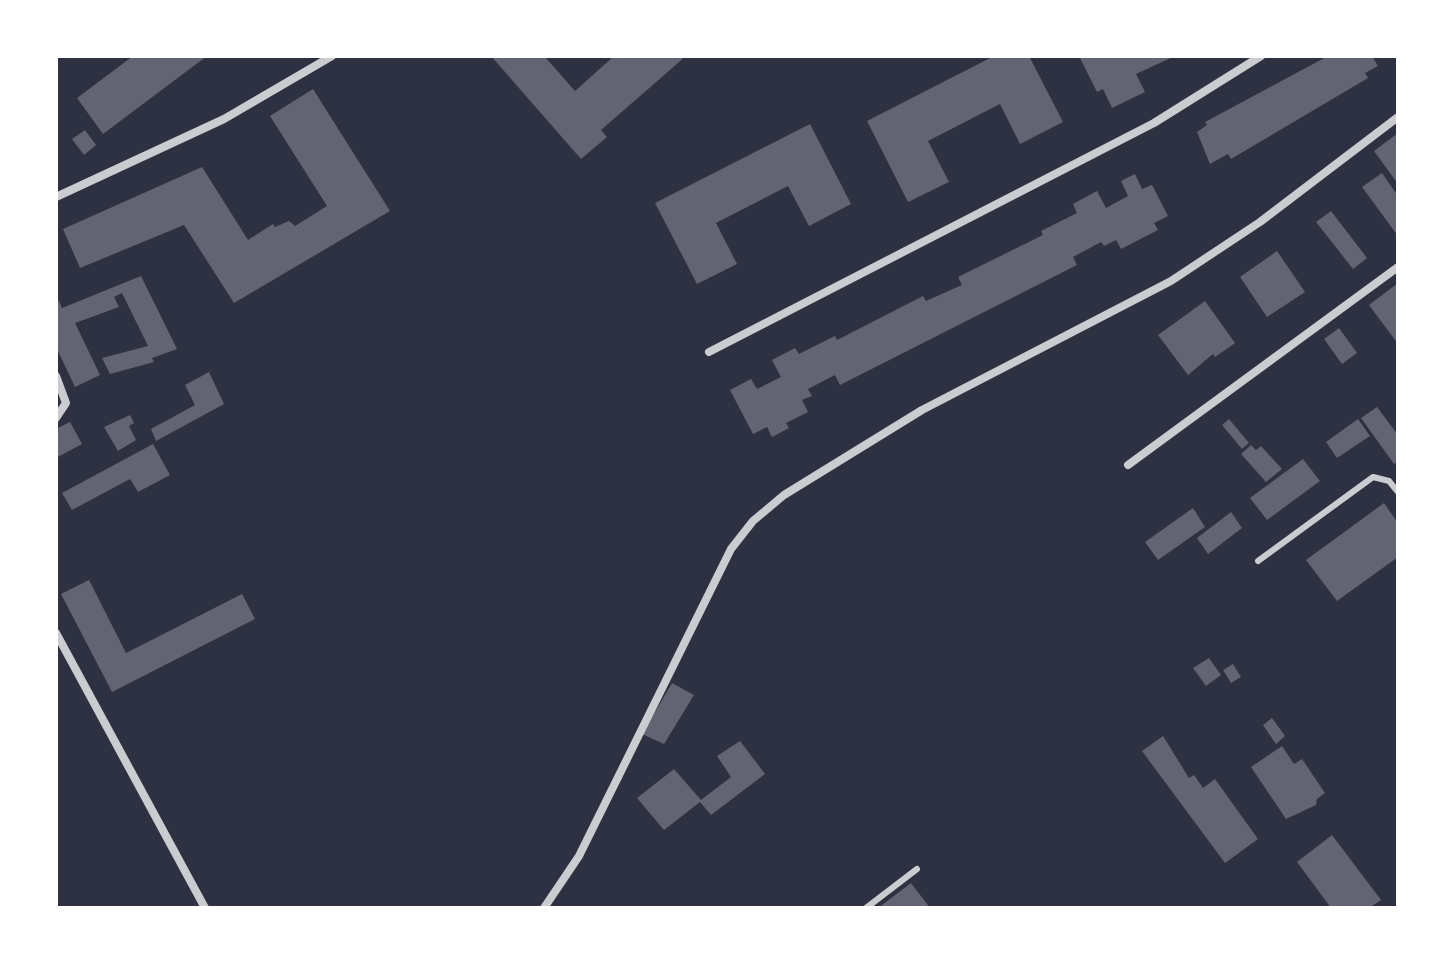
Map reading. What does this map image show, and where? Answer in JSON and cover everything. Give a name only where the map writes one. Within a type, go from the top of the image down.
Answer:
[{"type":"street","points":[[56,197],[224,119],[332,56]]},
{"type":"street","points":[[709,352],[1154,123],[1261,56]]},
{"type":"street","points":[[544,908],[579,856],[731,549],[753,521],[784,495],[922,410],[1171,281],[1260,222],[1398,117]]},
{"type":"street","points":[[1128,465],[1398,267]]},
{"type":"street","points":[[56,376],[66,403],[56,418]]},
{"type":"street","points":[[56,633],[205,908]]},
{"type":"lane","points":[[1258,561],[1373,477],[1389,481],[1398,492]]},
{"type":"lane","points":[[866,908],[917,869]]},
{"type":"building","points":[[133,56],[207,56],[103,134],[77,98]]},
{"type":"building","points":[[491,56],[549,56],[546,58],[575,91],[614,56],[686,56],[601,130],[607,137],[581,159]]},
{"type":"building","points":[[994,56],[1029,56],[1063,122],[1020,144],[1000,104],[928,141],[949,182],[908,202],[867,121]]},
{"type":"building","points":[[1079,56],[1175,56],[1136,74],[1145,92],[1112,108],[1103,89],[1097,92]]},
{"type":"building","points":[[1328,56],[1372,56],[1378,66],[1365,73],[1368,78],[1231,159],[1228,154],[1210,164],[1197,132],[1207,125],[1205,122]]},
{"type":"building","points":[[313,89],[390,211],[234,303],[184,225],[80,268],[63,229],[202,167],[248,240],[273,224],[275,227],[289,221],[295,226],[327,206],[270,116]]},
{"type":"building","points":[[810,124],[851,204],[809,226],[788,186],[716,223],[737,264],[697,284],[655,203]]},
{"type":"building","points":[[85,130],[96,145],[84,155],[72,139]]},
{"type":"building","points":[[1398,133],[1398,184],[1374,151]]},
{"type":"building","points":[[1382,173],[1398,196],[1398,236],[1362,187]]},
{"type":"building","points":[[1135,174],[1142,189],[1152,185],[1168,216],[1154,223],[1158,230],[1121,249],[1116,240],[1104,246],[1101,242],[1073,257],[1077,265],[840,385],[835,375],[808,389],[812,396],[802,400],[808,412],[786,423],[789,428],[772,437],[767,427],[753,434],[730,390],[751,379],[757,389],[781,377],[772,360],[795,348],[799,354],[835,336],[837,340],[923,296],[926,301],[962,285],[958,277],[1043,235],[1041,231],[1077,213],[1073,204],[1097,191],[1106,208],[1128,196],[1121,181]]},
{"type":"building","points":[[1331,211],[1367,258],[1353,269],[1316,222]]},
{"type":"building","points":[[1277,251],[1305,292],[1267,317],[1240,277]]},
{"type":"building","points":[[141,276],[177,349],[152,358],[154,362],[110,374],[102,358],[148,346],[122,293],[114,297],[119,307],[75,323],[100,375],[75,387],[56,347],[56,295],[62,308]]},
{"type":"building","points":[[1398,283],[1398,344],[1369,305]]},
{"type":"building","points":[[1205,301],[1235,343],[1215,357],[1213,354],[1188,375],[1158,335]]},
{"type":"building","points":[[1339,328],[1357,353],[1342,364],[1324,339]]},
{"type":"building","points":[[209,372],[224,404],[156,441],[151,429],[195,405],[185,385]]},
{"type":"building","points":[[1377,407],[1398,435],[1398,461],[1394,464],[1361,418]]},
{"type":"building","points":[[130,415],[134,423],[129,426],[136,440],[118,451],[104,427]]},
{"type":"building","points":[[1229,419],[1249,443],[1242,449],[1222,425]]},
{"type":"building","points":[[1358,419],[1370,436],[1337,458],[1326,442]]},
{"type":"building","points":[[70,422],[82,444],[56,458],[56,429]]},
{"type":"building","points":[[153,444],[170,475],[138,492],[130,479],[72,510],[62,493]]},
{"type":"building","points":[[1251,445],[1256,450],[1261,446],[1282,469],[1266,482],[1241,454]]},
{"type":"building","points":[[1303,459],[1320,481],[1267,520],[1250,498]]},
{"type":"building","points":[[1384,503],[1398,523],[1398,557],[1337,601],[1306,560]]},
{"type":"building","points":[[1193,508],[1205,527],[1158,560],[1145,542]]},
{"type":"building","points":[[1231,512],[1242,528],[1208,554],[1197,538]]},
{"type":"building","points":[[89,580],[126,653],[242,594],[255,619],[112,692],[61,594]]},
{"type":"building","points":[[1209,658],[1221,675],[1206,686],[1193,668]]},
{"type":"building","points":[[1233,664],[1241,677],[1231,683],[1223,670]]},
{"type":"building","points":[[672,683],[694,695],[664,744],[642,734]]},
{"type":"building","points":[[1272,718],[1285,736],[1276,744],[1263,725]]},
{"type":"building","points":[[1163,736],[1189,778],[1194,775],[1203,788],[1215,779],[1258,839],[1225,863],[1142,751]]},
{"type":"building","points":[[740,741],[765,774],[711,815],[700,802],[664,830],[637,798],[674,769],[701,800],[731,777],[717,756]]},
{"type":"building","points":[[1282,746],[1294,764],[1302,759],[1325,793],[1317,799],[1316,805],[1286,819],[1251,767]]},
{"type":"building","points":[[1332,835],[1381,900],[1369,908],[1331,908],[1297,862]]},
{"type":"building","points":[[911,883],[930,908],[878,908]]}]
